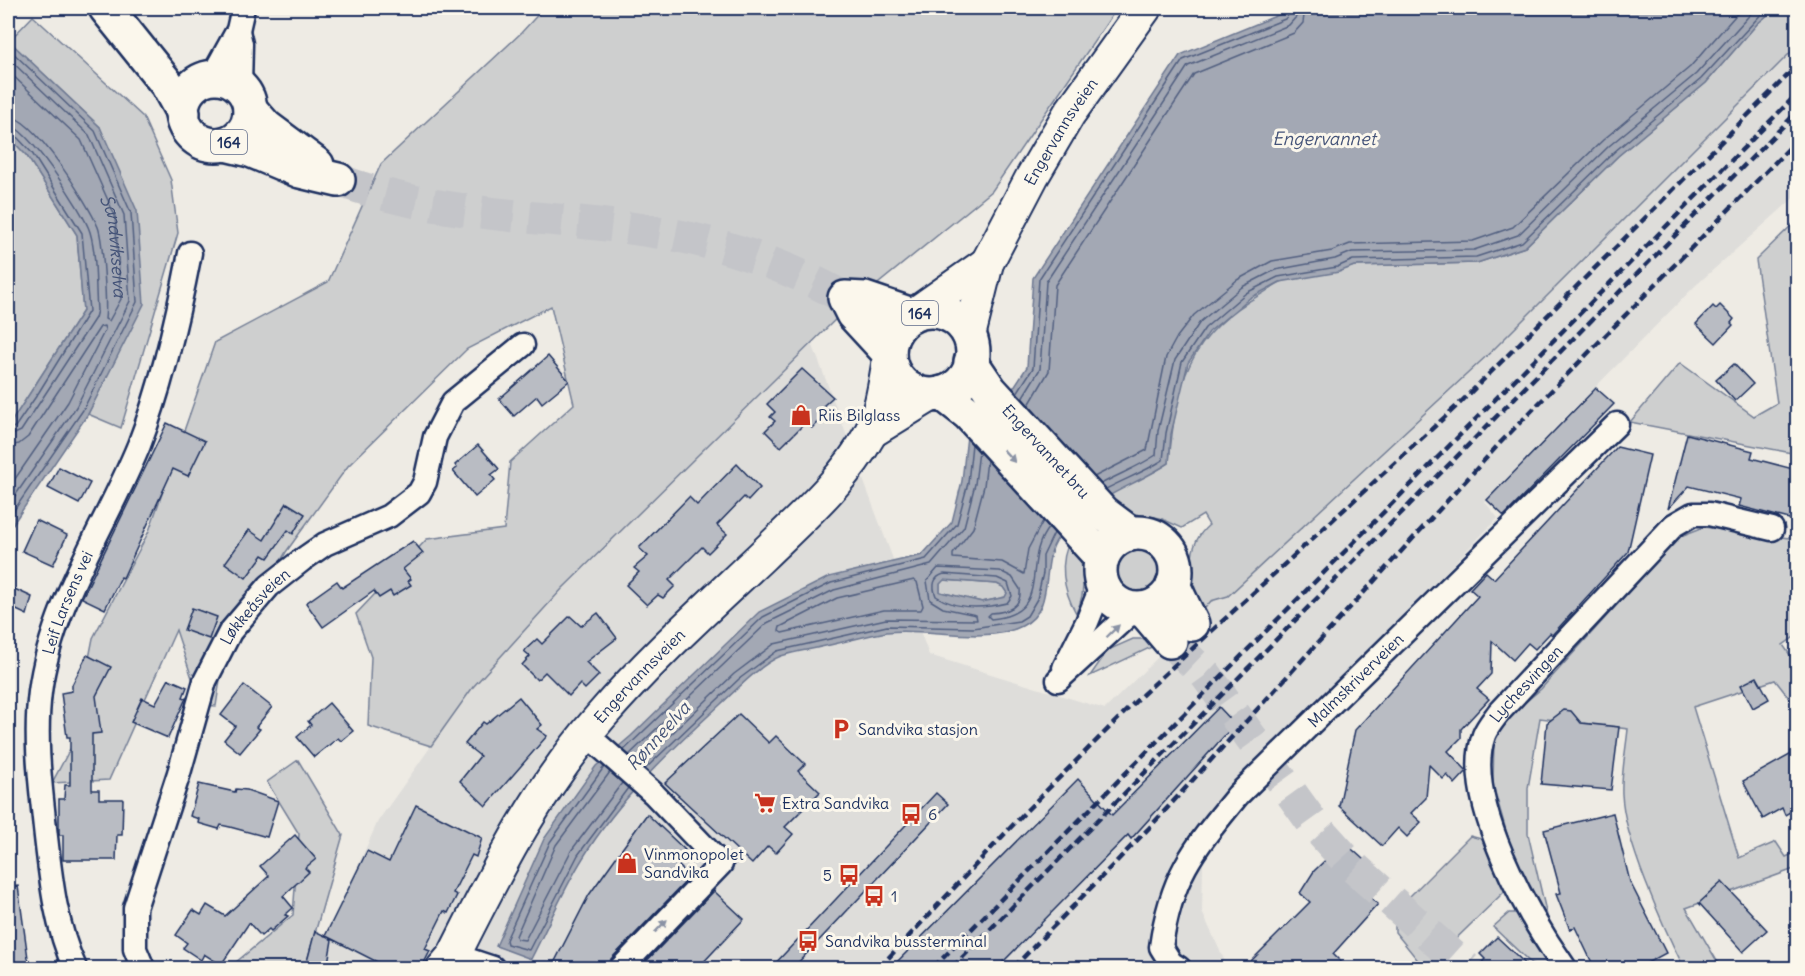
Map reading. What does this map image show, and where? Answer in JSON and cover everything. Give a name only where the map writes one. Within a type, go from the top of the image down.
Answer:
[{"type":"main road","name":"Engervannsveien","points":[[970,349],[987,263],[1069,114],[1145,8]]},
{"type":"main road","name":"164","points":[[107,9],[226,88],[276,134],[338,180],[300,171],[250,150],[225,144],[207,143],[196,138],[185,124],[183,113],[168,84],[107,9]]},
{"type":"main road","name":"164","points":[[225,144],[243,131],[226,88]]},
{"type":"main road","points":[[183,113],[184,100],[190,89],[226,88]]},
{"type":"main road","name":"Engervannsveien","points":[[914,314],[987,263]]},
{"type":"main road","name":"164","points":[[845,298],[865,299],[914,314],[928,311],[947,315],[962,325],[970,349],[980,402],[916,392],[903,384],[894,373],[889,356],[853,314],[845,298]]},
{"type":"main road","name":"164","points":[[889,356],[895,331],[914,314]]},
{"type":"main road","points":[[936,394],[961,382],[970,349]]},
{"type":"main road","name":"Engervannsveien","points":[[466,965],[515,835],[544,788],[595,742],[664,651],[821,498],[871,432],[884,390],[889,356]]},
{"type":"main road","name":"Engervannsveien","points":[[871,432],[936,394]]},
{"type":"main road","name":"Engervannet bru","points":[[980,402],[1091,523]]},
{"type":"main road","name":"164","points":[[1091,523],[1131,534],[1149,535],[1169,550],[1175,565],[1173,585],[1181,633],[1139,609],[1113,600],[1102,572],[1091,523]]},
{"type":"main road","points":[[1102,572],[1113,543],[1131,534]]},
{"type":"main road","points":[[1139,609],[1160,601],[1173,585]]},
{"type":"street","points":[[226,88],[241,44],[238,30],[243,8]]},
{"type":"street","name":"Leif Larsens vei","points":[[75,969],[59,920],[52,886],[38,765],[37,726],[40,691],[53,637],[75,581],[139,444],[173,335],[190,253]]},
{"type":"street","name":"Løkkeåsveien","points":[[142,969],[135,949],[135,908],[179,773],[205,681],[230,632],[269,586],[302,560],[326,544],[389,516],[419,493],[425,482],[435,438],[453,402],[523,345]]},
{"type":"street","name":"Malmskriverveien","points":[[1179,969],[1171,963],[1161,947],[1172,890],[1194,849],[1238,795],[1617,424]]},
{"type":"street","name":"Lychesvingen","points":[[1565,969],[1519,896],[1485,809],[1480,756],[1484,734],[1499,712],[1674,525],[1693,514],[1709,514],[1772,529]]},
{"type":"street","points":[[1102,572],[1087,622],[1058,680],[1139,609]]},
{"type":"street","points":[[595,742],[644,785],[721,864],[621,969]]},
{"type":"shaded area","points":[[544,8],[1117,8],[992,191],[841,314],[562,589],[473,687],[431,746],[368,726],[371,657],[356,614],[427,539],[504,529],[510,462],[574,404],[551,306],[467,349],[348,466],[286,552],[223,660],[216,706],[201,705],[176,630],[109,780],[52,783],[72,745],[93,638],[149,531],[215,342],[328,282],[381,164],[521,33]]},
{"type":"shaded area","points":[[1776,8],[1797,8],[1797,46],[1494,349],[1228,596],[1211,601],[1200,614],[1193,578],[1192,555],[1200,534],[1209,525],[1203,515],[1182,528],[1160,518],[1129,513],[1106,496],[1169,463],[1176,408],[1182,385],[1190,363],[1202,344],[1218,326],[1238,309],[1283,281],[1336,272],[1354,266],[1477,263],[1525,247],[1618,156],[1706,83],[1757,24]]},
{"type":"shaded area","points":[[33,16],[143,117],[171,180],[178,233],[121,428],[88,414],[143,304],[100,127],[9,41]]},
{"type":"shaded area","points":[[1797,46],[1797,195],[1695,286],[1547,436],[1485,502],[1498,518],[1375,645],[1316,699],[1204,817],[1202,912],[1228,968],[312,968],[378,821],[473,687],[562,589],[812,343],[929,655],[1105,709],[1192,624],[1211,601],[1228,596],[1494,349]]},
{"type":"shaded area","points":[[8,136],[27,156],[77,235],[83,311],[8,427]]},
{"type":"shaded area","points":[[1797,220],[1797,454],[1630,422],[1680,363],[1754,416],[1777,403],[1756,260]]},
{"type":"shaded area","points":[[1704,527],[1797,539],[1797,635],[1783,645],[1797,665],[1797,708],[1775,680],[1693,707],[1739,858],[1776,842],[1786,857],[1797,852],[1797,868],[1686,908],[1721,968],[1684,968],[1646,882],[1624,813],[1622,778],[1628,729],[1540,718],[1528,788],[1528,834],[1551,933],[1517,869],[1493,785],[1494,739],[1510,715],[1541,689],[1678,537]]},
{"type":"shaded area","points":[[1071,539],[1079,556],[1083,575],[1082,595],[1076,613],[1065,586],[1063,566]]},
{"type":"shaded area","points":[[1137,549],[1146,550],[1153,555],[1158,562],[1158,580],[1153,587],[1146,592],[1137,593],[1128,592],[1121,587],[1116,580],[1115,571],[1116,562],[1121,555],[1128,550]]},
{"type":"shaded area","points":[[943,580],[997,584],[1007,593],[1006,597],[982,602],[940,592],[940,584]]},
{"type":"shaded area","points":[[1133,639],[1147,639],[1156,645],[1090,676],[1108,650]]},
{"type":"shaded area","points":[[298,760],[343,835],[305,968],[229,968],[293,915],[299,834],[267,782]]},
{"type":"shaded area","points":[[1470,836],[1493,842],[1507,889],[1433,961],[1420,963],[1395,932],[1395,911]]},
{"type":"shaded area","points":[[1509,913],[1521,913],[1557,968],[1536,968],[1493,927]]},
{"type":"water","name":"Engervannet","points":[[1281,8],[1776,8],[1757,24],[1706,83],[1618,156],[1525,247],[1477,263],[1354,266],[1339,272],[1280,282],[1250,298],[1209,332],[1188,363],[1171,434],[1169,463],[1095,504],[1069,525],[1052,549],[1044,598],[1033,618],[1022,626],[1007,632],[974,635],[887,632],[774,659],[750,677],[683,739],[629,795],[597,836],[576,870],[531,959],[496,946],[544,839],[596,766],[631,736],[759,612],[829,577],[922,555],[952,522],[962,481],[967,436],[993,419],[1027,367],[1033,278],[1180,55],[1283,13]],"holes":[[[944,580],[997,584],[1007,593],[1005,597],[982,602],[940,592],[940,584]]]},
{"type":"water","name":"Sandvikselva","points":[[8,40],[100,127],[137,211],[144,304],[88,414],[8,531],[8,427],[83,311],[77,235],[27,156],[8,136]]},
{"type":"building","points":[[1720,305],[1734,319],[1731,323],[1733,325],[1716,343],[1696,324],[1713,306],[1716,309]]},
{"type":"building","points":[[548,356],[569,381],[542,403],[537,396],[514,416],[499,399]]},
{"type":"building","points":[[1734,364],[1753,384],[1735,401],[1716,380]]},
{"type":"building","points":[[802,369],[833,397],[823,406],[828,411],[812,428],[806,422],[781,447],[765,431],[775,421],[770,417],[775,412],[767,404]]},
{"type":"building","points":[[1596,388],[1614,404],[1504,516],[1487,500]]},
{"type":"building","points":[[167,423],[205,441],[188,476],[173,469],[123,578],[121,577],[105,609],[82,598]]},
{"type":"building","points":[[1687,434],[1753,451],[1751,458],[1797,470],[1797,521],[1739,506],[1741,499],[1689,486],[1668,509]]},
{"type":"building","points":[[478,445],[499,469],[491,475],[495,480],[475,497],[453,471],[457,468],[455,465]]},
{"type":"building","points":[[1617,447],[1650,455],[1628,552],[1552,635],[1550,633],[1535,649],[1528,643],[1513,660],[1492,641],[1491,674],[1477,689],[1489,699],[1461,729],[1461,738],[1448,751],[1467,771],[1455,784],[1447,775],[1443,779],[1429,765],[1426,798],[1411,813],[1421,822],[1407,837],[1398,828],[1382,846],[1339,806],[1355,730],[1478,596],[1470,589],[1486,572],[1494,579]]},
{"type":"building","points":[[737,464],[760,488],[748,501],[744,497],[717,525],[727,534],[708,553],[702,547],[669,580],[675,586],[663,598],[658,595],[647,605],[626,585],[639,572],[634,568],[648,556],[639,548],[689,497],[697,505]]},
{"type":"building","points":[[59,467],[90,483],[79,504],[48,488]]},
{"type":"building","points":[[287,503],[305,514],[293,534],[288,530],[268,558],[263,555],[246,578],[225,563],[249,530],[264,540]]},
{"type":"building","points":[[36,520],[67,535],[53,565],[22,551]]},
{"type":"building","points":[[413,541],[423,553],[403,569],[411,579],[408,581],[411,585],[393,596],[390,591],[379,598],[374,591],[323,627],[306,603],[337,581],[342,588]]},
{"type":"building","points":[[8,586],[32,597],[27,615],[8,606]]},
{"type":"building","points":[[192,608],[217,617],[209,639],[184,630]]},
{"type":"building","points":[[598,613],[617,638],[586,662],[599,675],[585,689],[580,684],[569,696],[545,672],[537,680],[522,665],[530,656],[524,651],[537,639],[542,644],[570,616],[581,626]]},
{"type":"building","points":[[87,655],[111,667],[96,696],[101,733],[92,734],[92,790],[99,790],[99,799],[123,799],[122,835],[117,835],[116,860],[63,860],[63,835],[59,835],[59,799],[64,799],[65,785],[70,785],[70,737],[67,737],[61,693],[72,691],[72,685]]},
{"type":"building","points":[[1757,677],[1769,699],[1753,708],[1741,685]]},
{"type":"building","points":[[169,679],[187,687],[183,697],[186,698],[168,738],[131,722],[142,698],[155,704]]},
{"type":"building","points":[[244,685],[272,707],[256,727],[260,729],[240,753],[224,740],[235,726],[221,715]]},
{"type":"building","points":[[519,697],[542,725],[537,729],[547,736],[486,806],[460,781],[480,756],[465,744],[483,722],[486,724]]},
{"type":"building","points":[[329,703],[353,731],[341,741],[338,738],[314,757],[297,737],[311,725],[308,721]]},
{"type":"building","points":[[1219,707],[1235,724],[1131,839],[1128,835],[996,969],[890,969],[1078,779],[1112,815]]},
{"type":"building","points":[[1564,710],[1571,711],[1581,723],[1619,727],[1611,790],[1541,784],[1547,723]]},
{"type":"building","points":[[739,714],[769,743],[776,736],[805,764],[798,771],[820,792],[785,827],[793,834],[776,853],[768,846],[752,864],[665,783]]},
{"type":"building","points":[[1797,751],[1797,808],[1785,815],[1782,808],[1763,819],[1743,781]]},
{"type":"building","points":[[199,784],[235,792],[236,789],[247,790],[278,801],[267,837],[221,825],[219,829],[198,823],[199,819],[190,816]]},
{"type":"building","points":[[936,793],[948,804],[792,969],[770,969]]},
{"type":"building","points":[[416,805],[482,838],[476,857],[472,855],[453,893],[457,895],[448,913],[444,911],[425,949],[430,951],[421,969],[391,969],[326,936],[332,940],[327,969],[305,969],[315,931],[325,936],[367,851],[389,862]]},
{"type":"building","points":[[1613,813],[1630,882],[1666,953],[1636,969],[1595,969],[1575,927],[1570,930],[1556,894],[1561,893],[1544,830]]},
{"type":"building","points":[[647,814],[685,850],[674,861],[690,877],[611,959],[608,969],[551,969],[589,895]]},
{"type":"building","points":[[295,835],[316,859],[305,868],[309,872],[283,896],[293,908],[285,915],[288,916],[271,931],[269,929],[261,936],[249,923],[221,965],[204,954],[201,960],[183,948],[187,943],[176,935],[193,910],[201,915],[207,905],[225,916],[269,876],[260,866]]},
{"type":"building","points":[[1344,842],[1382,876],[1366,894],[1378,904],[1333,954],[1348,969],[1243,969],[1310,902],[1300,893],[1314,871]]},
{"type":"building","points":[[1722,882],[1767,930],[1743,952],[1699,903]]},
{"type":"building","points":[[18,886],[28,958],[33,969],[8,969],[8,887]]},
{"type":"building","points":[[714,891],[744,919],[697,969],[639,969]]},
{"type":"building","points":[[1497,937],[1531,969],[1476,969],[1485,959],[1480,954]]},
{"type":"tunnel","points":[[338,180],[381,194],[423,203],[508,215],[593,223],[701,241],[744,253],[785,269],[845,298]]},
{"type":"tunnel","points":[[1170,641],[1206,675],[1312,822],[1348,862],[1466,968]]},
{"type":"railway","points":[[879,968],[1027,810],[1142,695],[1459,404],[1798,65]]},
{"type":"railway","points":[[933,968],[1798,93]]},
{"type":"railway","points":[[952,968],[1798,111]]},
{"type":"railway","points":[[1013,968],[1149,828],[1500,443],[1798,139]]},
{"type":"place","name":"Riis Bilglass","points":[[801,415]]},
{"type":"place","name":"Sandvika stasjon","points":[[841,729]]},
{"type":"place","name":"Extra Sandvika","points":[[765,803]]},
{"type":"place","name":"6","points":[[911,814]]},
{"type":"place","name":"Vinmonopolet Sandvika","points":[[627,863]]},
{"type":"place","name":"5","points":[[849,875]]},
{"type":"place","name":"1","points":[[874,896]]},
{"type":"place","name":"Sandvika bussterminal","points":[[808,941]]},
{"type":"water label","name":"Rønneelva","points":[[658,736]]}]
